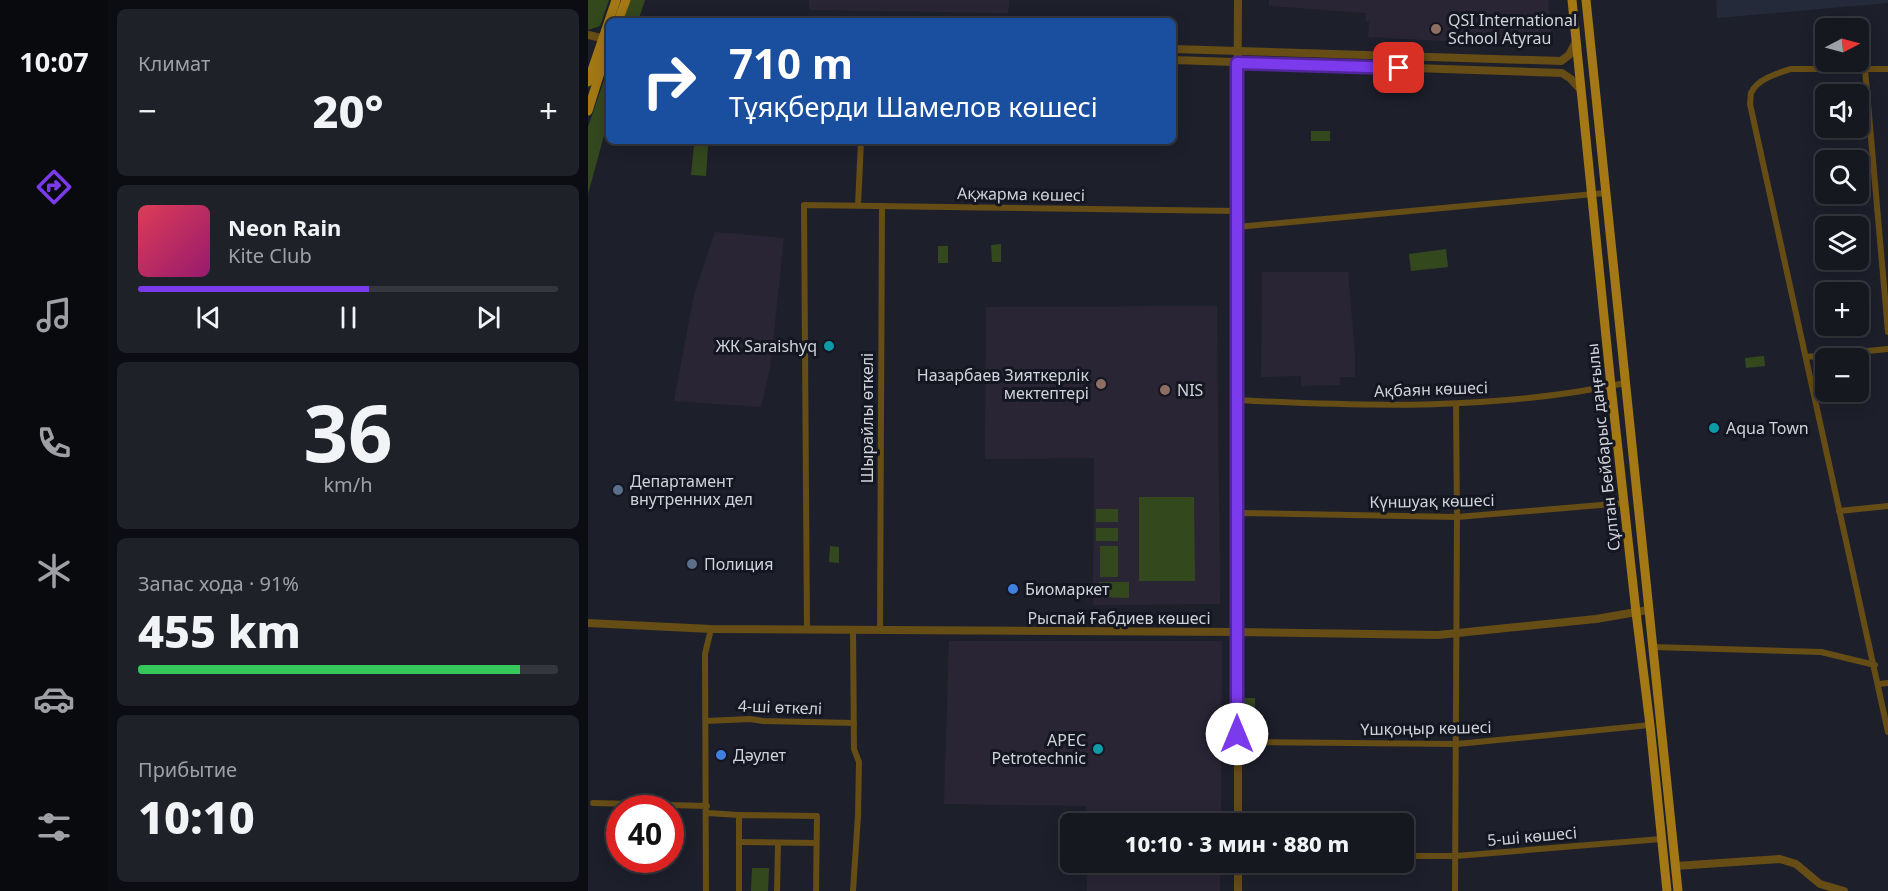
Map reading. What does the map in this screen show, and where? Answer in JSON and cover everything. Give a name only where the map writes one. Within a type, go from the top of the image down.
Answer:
[{"type":"main road","points":[[612,18],[616,0]]},
{"type":"main road","points":[[619,18],[626,0]]},
{"type":"main road","name":"Сұлтан Бейбарыс даңғылы","points":[[1572,0],[1635,612],[1650,724],[1667,891]]},
{"type":"main road","name":"Сұлтан Бейбарыс даңғылы","points":[[1586,0],[1678,891]]},
{"type":"main road","points":[[588,111],[600,72],[606,41]]},
{"type":"main road","points":[[588,82],[606,41]]},
{"type":"main road","points":[[600,72],[606,67]]},
{"type":"street","points":[[1238,0],[1236,321],[1238,813]]},
{"type":"street","points":[[588,35],[606,41]]},
{"type":"street","points":[[1176,49],[1561,61],[1569,55],[1576,42]]},
{"type":"street","points":[[1176,60],[1562,73],[1580,89]]},
{"type":"street","points":[[1815,69],[1791,69],[1776,74],[1762,82],[1751,93],[1750,104],[1888,732]]},
{"type":"street","points":[[1869,69],[1888,69]]},
{"type":"street","points":[[1865,72],[1888,332]]},
{"type":"street","points":[[858,206],[861,144]]},
{"type":"street","points":[[1237,227],[1605,193]]},
{"type":"street","name":"Ақжарма көшесі","points":[[807,630],[804,205],[1237,211]]},
{"type":"street","name":"Шырайлы өткелі","points":[[880,630],[882,206]]},
{"type":"street","points":[[1806,357],[1888,349]]},
{"type":"street","name":"Ақбаян көшесі","points":[[1238,400],[1391,406],[1456,404],[1566,393],[1625,383]]},
{"type":"street","points":[[1455,891],[1456,404]]},
{"type":"street","name":"Күншуақ көшесі","points":[[1238,513],[1457,517],[1625,503]]},
{"type":"street","points":[[1839,511],[1888,506]]},
{"type":"street","name":"Рыспай Ғабдиев көшесі","points":[[588,623],[711,629],[1438,635],[1596,619],[1648,610]]},
{"type":"street","points":[[706,891],[705,654],[711,629]]},
{"type":"street","points":[[853,630],[854,749],[859,762],[853,891]]},
{"type":"street","points":[[1652,647],[1821,652],[1875,665]]},
{"type":"street","points":[[1879,684],[1888,682]]},
{"type":"street","name":"4-ші өткелі","points":[[706,721],[750,719],[854,723]]},
{"type":"street","name":"Үшқоңыр көшесі","points":[[1237,742],[1457,744],[1650,724]]},
{"type":"street","points":[[592,803],[707,810],[739,815],[817,816],[816,891]]},
{"type":"street","points":[[739,815],[739,891]]},
{"type":"street","name":"5-ші көшесі","points":[[1414,856],[1456,856],[1661,839]]},
{"type":"street","points":[[739,842],[816,843]]},
{"type":"street","points":[[777,891],[778,843]]},
{"type":"street","points":[[1675,866],[1780,859],[1796,864],[1820,884],[1844,891]]},
{"type":"street","points":[[1238,873],[1238,891]]},
{"type":"shaded area","points":[[809,0],[1009,0],[1008,13],[809,10]]},
{"type":"shaded area","name":"QSI International School Atyrau","points":[[1269,0],[1548,0],[1553,47],[1368,37],[1369,22],[1366,21],[1366,13],[1269,6]]},
{"type":"shaded area","points":[[1716,0],[1888,0],[1888,3],[1717,18]]},
{"type":"shaded area","points":[[715,232],[784,238],[770,368],[761,407],[674,401],[694,295]]},
{"type":"shaded area","points":[[1262,272],[1348,272],[1355,377],[1340,377],[1340,385],[1301,386],[1301,376],[1261,377]]},
{"type":"shaded area","name":"Назарбаев Зияткерлік мектептері","points":[[1217,306],[1220,604],[1093,605],[1094,458],[985,459],[986,307]]},
{"type":"shaded area","points":[[949,641],[1222,641],[1221,813],[1086,813],[1086,806],[944,804]]},
{"type":"shaded area","points":[[1087,873],[1220,873],[1220,891],[1087,891]]},
{"type":"green space","points":[[588,0],[609,0],[600,26],[588,30]]},
{"type":"green space","points":[[629,0],[645,0],[639,18],[623,18]]},
{"type":"green space","points":[[606,79],[606,128],[588,194],[588,127]]},
{"type":"green space","points":[[1311,131],[1330,131],[1330,141],[1311,141]]},
{"type":"green space","points":[[694,145],[708,146],[706,176],[691,175]]},
{"type":"green space","points":[[1001,244],[1001,262],[992,262],[991,245]]},
{"type":"green space","points":[[938,246],[948,246],[948,263],[938,263]]},
{"type":"green space","points":[[1446,249],[1448,267],[1411,271],[1409,254]]},
{"type":"green space","points":[[1764,356],[1765,366],[1746,368],[1745,358]]},
{"type":"green space","points":[[1139,497],[1194,497],[1195,581],[1139,581]]},
{"type":"green space","points":[[1096,509],[1118,509],[1118,522],[1096,522]]},
{"type":"green space","points":[[1096,528],[1118,528],[1118,541],[1096,541]]},
{"type":"green space","points":[[830,546],[839,547],[839,563],[829,562]]},
{"type":"green space","points":[[1100,546],[1118,546],[1118,577],[1100,577]]},
{"type":"green space","points":[[1099,582],[1129,582],[1129,598],[1099,597]]},
{"type":"green space","points":[[1243,698],[1255,698],[1255,712],[1243,712]]},
{"type":"green space","points":[[1243,714],[1255,714],[1255,733],[1243,733]]},
{"type":"green space","points":[[752,868],[769,868],[768,891],[751,891]]},
{"type":"place","name":"QSI International School Atyrau","points":[[1436,29]]},
{"type":"place","name":"ЖК Saraishyq","points":[[829,346]]},
{"type":"place","name":"Назарбаев Зияткерлік мектептері","points":[[1101,384]]},
{"type":"place","name":"NIS","points":[[1165,390]]},
{"type":"place","name":"Aqua Town","points":[[1714,428]]},
{"type":"place","name":"Департамент внутренних дел","points":[[618,490]]},
{"type":"place","name":"Полиция","points":[[692,564]]},
{"type":"place","name":"Биомаркет","points":[[1013,589]]},
{"type":"place","name":"APEC Petrotechnic","points":[[1098,749]]},
{"type":"place","name":"Дәулет","points":[[721,755]]},
{"type":"route","points":[[1237,734],[1237,63],[1399,68]]}]
